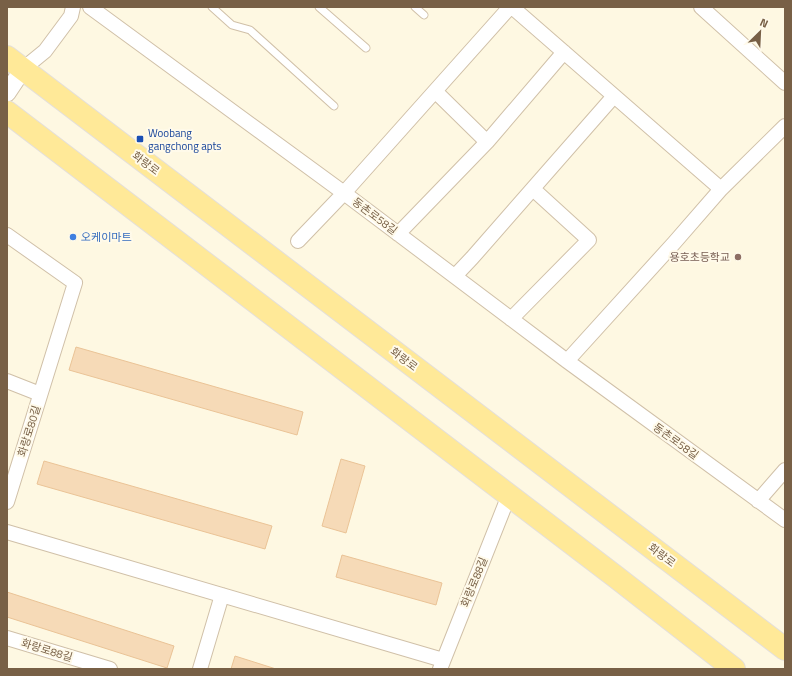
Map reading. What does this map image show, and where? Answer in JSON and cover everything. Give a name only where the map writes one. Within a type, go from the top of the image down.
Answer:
[{"type":"main road","name":"화랑로","points":[[15,63],[785,649]]},
{"type":"main road","points":[[7,112],[616,576],[734,669]]},
{"type":"street","points":[[7,93],[15,63],[45,51],[71,16],[73,7]]},
{"type":"street","points":[[90,7],[344,193],[298,241]]},
{"type":"street","points":[[511,7],[720,190]]},
{"type":"street","name":"동촌로58길","points":[[511,7],[344,193],[567,361],[785,520]]},
{"type":"street","points":[[701,7],[785,83]]},
{"type":"street","points":[[398,234],[487,142],[564,52]]},
{"type":"street","points":[[435,90],[487,142]]},
{"type":"street","points":[[455,276],[614,96]]},
{"type":"street","points":[[567,361],[720,190],[785,126]]},
{"type":"street","points":[[511,319],[589,240],[533,189]]},
{"type":"street","points":[[7,235],[74,283],[40,394]]},
{"type":"street","name":"화랑로80길","points":[[7,380],[40,394],[7,502]]},
{"type":"street","points":[[758,501],[785,470]]},
{"type":"street","name":"화랑로88길","points":[[442,664],[509,495]]},
{"type":"street","points":[[7,532],[222,595],[442,664]]},
{"type":"street","points":[[200,669],[222,595]]},
{"type":"street","name":"화랑로88길","points":[[7,638],[110,669]]},
{"type":"lane","points":[[212,7],[232,25],[250,30],[334,106]]},
{"type":"lane","points":[[320,7],[366,48]]},
{"type":"lane","points":[[415,7],[424,15]]},
{"type":"building","points":[[76,347],[303,412],[297,435],[69,370]]},
{"type":"building","points":[[341,459],[365,466],[346,533],[322,526]]},
{"type":"building","points":[[44,461],[272,526],[265,549],[37,484]]},
{"type":"building","points":[[342,555],[442,583],[436,605],[336,577]]},
{"type":"building","points":[[7,592],[174,646],[167,668],[7,617]]},
{"type":"building","points":[[235,656],[276,669],[231,669]]},
{"type":"place","name":"Woobang gangchong apts","points":[[140,139]]},
{"type":"place","name":"오케이마트","points":[[73,237]]},
{"type":"place","name":"용호초등학교","points":[[738,257]]}]
